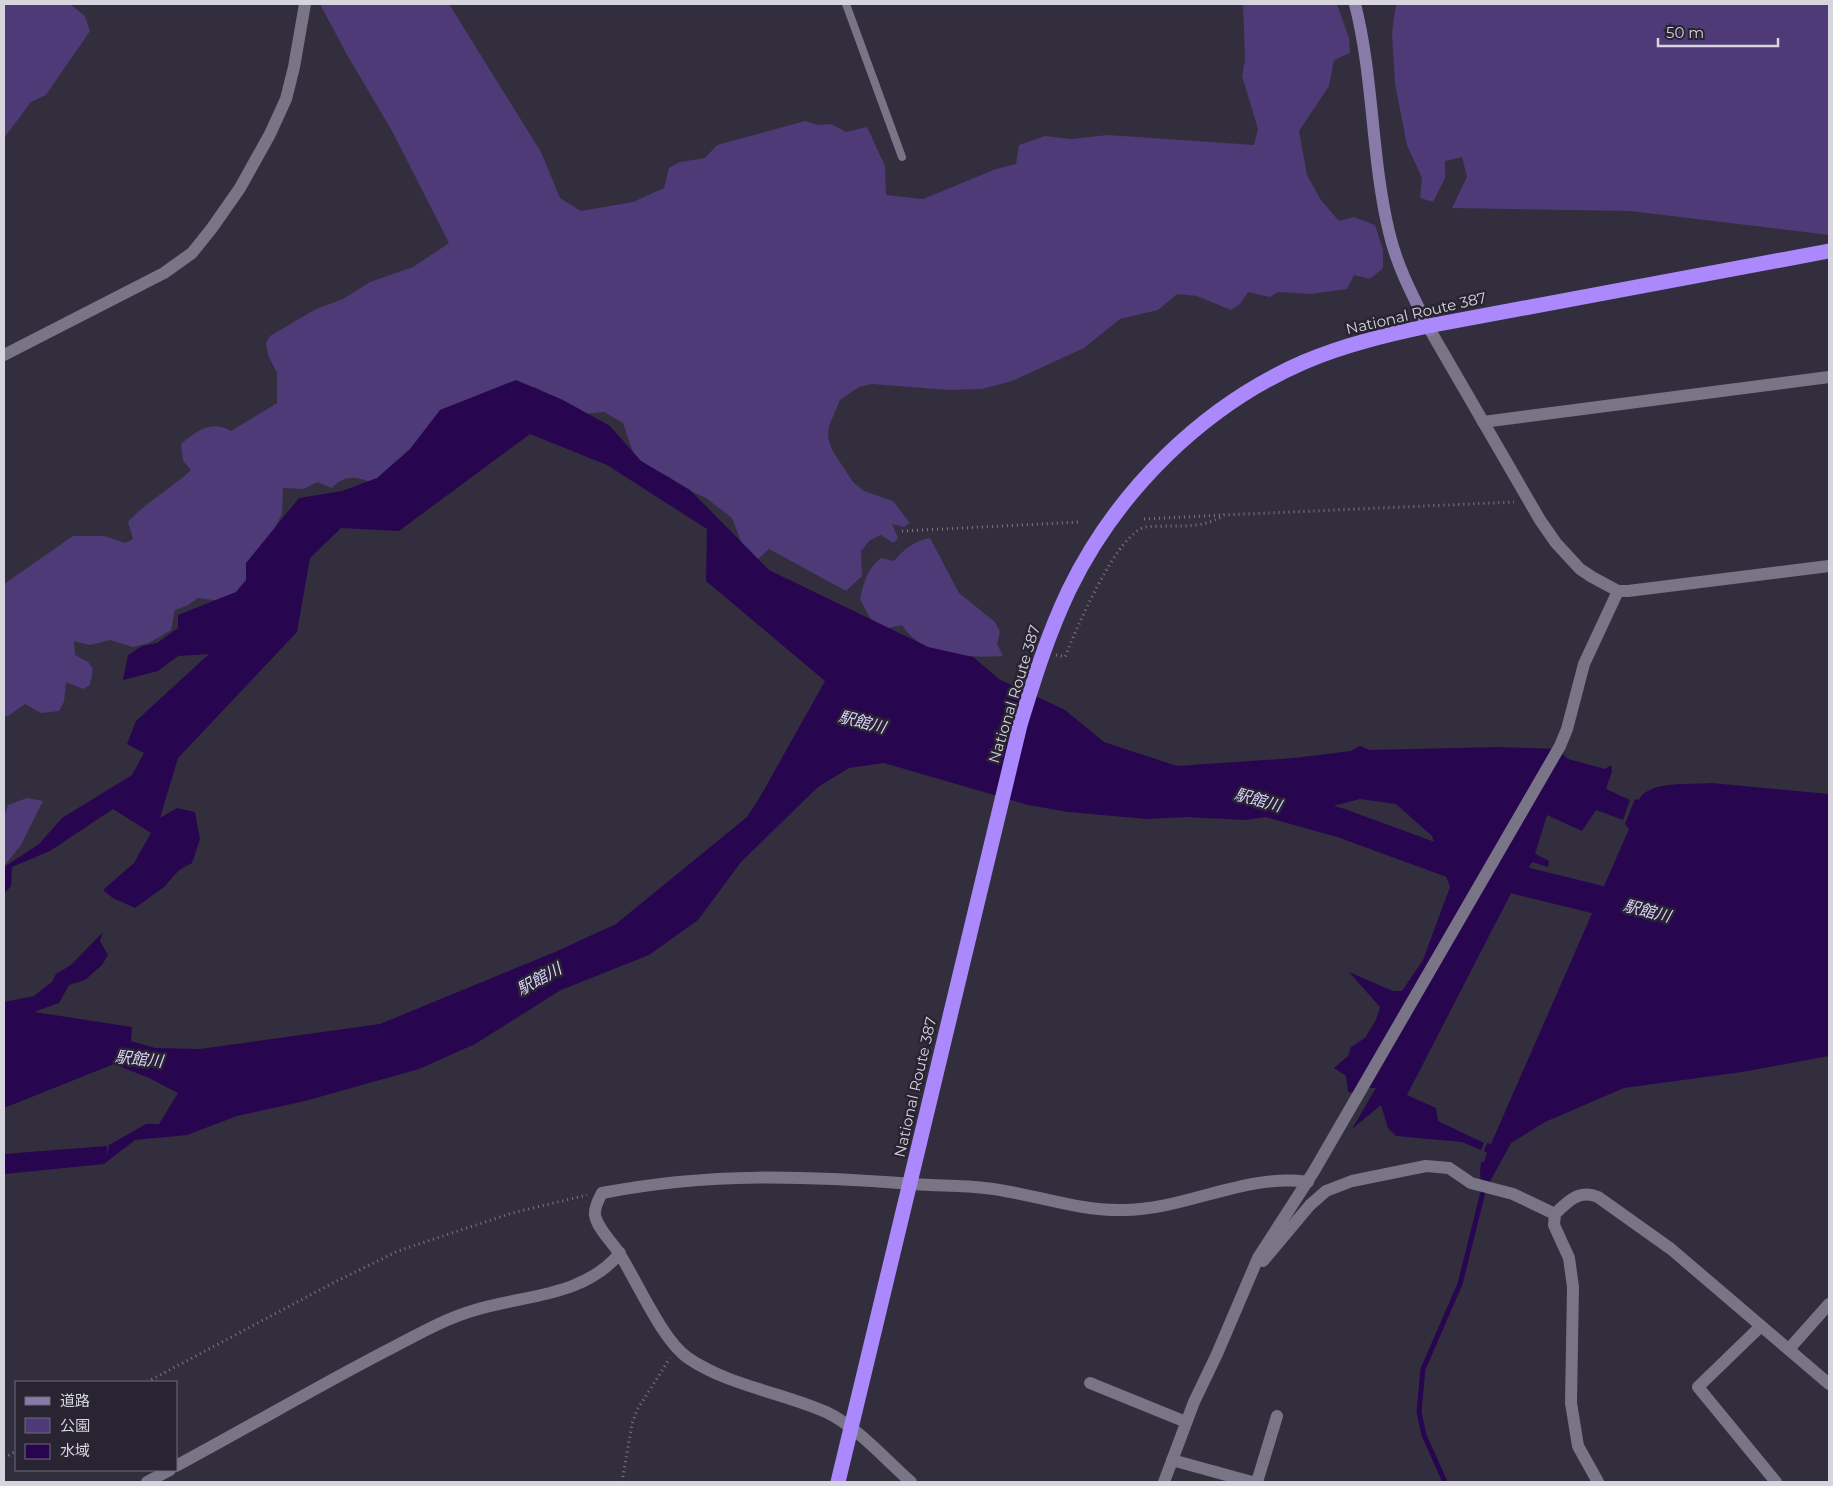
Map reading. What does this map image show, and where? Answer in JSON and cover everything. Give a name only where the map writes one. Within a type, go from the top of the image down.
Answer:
[{"type":"highway","name":"National Route 387","points":[[838,1482],[1013,750],[1037,668],[1070,589],[1119,508],[1135,488],[1192,434],[1261,385],[1303,363],[1362,342],[1829,251]]},
{"type":"street","points":[[4,355],[164,274],[192,252],[212,228],[240,188],[270,134],[286,99],[294,67],[305,4]]},
{"type":"street","points":[[1355,4],[1367,67],[1380,185],[1389,233],[1402,274],[1429,328],[1529,502],[1556,543],[1571,560],[1592,577],[1618,591],[1642,590],[1829,566]]},
{"type":"street","points":[[1483,422],[1829,377]]},
{"type":"street","points":[[1164,1482],[1186,1422],[1263,1249],[1311,1176],[1560,746],[1567,729],[1584,664],[1618,591]]},
{"type":"street","points":[[1250,1275],[1310,1205],[1326,1191],[1352,1181],[1426,1166],[1449,1168],[1471,1183],[1513,1194],[1555,1214]]},
{"type":"street","points":[[911,1482],[838,1419],[814,1407],[708,1370],[681,1352],[641,1293],[620,1253],[595,1215],[602,1193],[683,1180],[748,1176],[911,1180],[985,1188],[1084,1209],[1123,1210],[1180,1203],[1244,1185],[1311,1176]]},
{"type":"street","points":[[1598,1482],[1578,1446],[1573,1411],[1574,1287],[1569,1258],[1554,1224],[1555,1214],[1572,1198],[1590,1194],[1598,1197],[1652,1235],[1789,1348],[1829,1384]]},
{"type":"street","points":[[178,1465],[426,1331],[474,1310],[558,1291],[579,1284],[603,1270],[620,1253]]},
{"type":"street","points":[[1789,1348],[1829,1304]]},
{"type":"street","points":[[1761,1326],[1698,1387],[1776,1482]]},
{"type":"street","points":[[1090,1383],[1186,1422]]},
{"type":"street","points":[[1257,1482],[1277,1416]]},
{"type":"street","points":[[1172,1460],[1252,1482]]},
{"type":"street","points":[[147,1482],[168,1471]]},
{"type":"lane","points":[[846,4],[902,157]]},
{"type":"path","points":[[1144,519],[1529,502]]},
{"type":"path","points":[[1044,651],[1065,657],[1098,585],[1127,539],[1136,532],[1144,527],[1212,523],[1224,515]]},
{"type":"path","points":[[902,531],[1080,522]]},
{"type":"path","points":[[149,1381],[331,1284],[398,1251],[512,1213],[578,1196],[602,1193]]},
{"type":"path","points":[[622,1482],[632,1424],[640,1401],[671,1356],[681,1352]]},
{"type":"path","points":[[4,1458],[15,1452]]},
{"type":"green space","points":[[4,4],[70,4],[85,16],[90,31],[46,95],[31,102],[4,138]]},
{"type":"green space","points":[[320,4],[449,4],[541,152],[560,198],[581,211],[633,202],[664,188],[669,168],[680,162],[705,158],[717,145],[805,121],[818,125],[831,124],[846,132],[867,127],[885,166],[886,195],[923,199],[996,169],[1016,164],[1019,145],[1045,136],[1071,139],[1108,135],[1254,145],[1258,129],[1242,76],[1245,60],[1243,4],[1337,4],[1349,38],[1350,53],[1334,60],[1329,86],[1299,131],[1307,175],[1321,200],[1339,221],[1354,217],[1375,225],[1383,250],[1383,268],[1370,279],[1354,275],[1347,289],[1311,294],[1278,292],[1270,297],[1248,292],[1240,304],[1231,310],[1197,296],[1177,294],[1158,310],[1120,319],[1084,348],[1012,381],[982,389],[949,390],[872,384],[859,387],[840,400],[829,426],[828,437],[832,450],[853,482],[864,491],[893,501],[910,523],[904,527],[892,524],[898,538],[893,543],[881,535],[870,540],[861,551],[862,576],[846,591],[769,549],[755,562],[742,544],[732,518],[706,498],[684,488],[669,477],[649,468],[635,458],[623,423],[604,412],[584,414],[535,387],[504,392],[374,484],[363,479],[347,478],[332,488],[317,482],[304,489],[283,488],[282,514],[266,544],[257,571],[228,602],[198,598],[188,605],[175,610],[171,630],[149,643],[133,647],[110,640],[90,645],[74,641],[75,655],[88,662],[93,669],[90,685],[83,689],[66,682],[64,702],[59,711],[41,713],[25,704],[8,716],[4,716],[4,584],[73,536],[104,536],[125,543],[133,539],[128,522],[191,470],[183,461],[181,444],[205,428],[217,426],[231,431],[277,403],[277,373],[268,355],[266,343],[270,336],[314,310],[343,299],[370,282],[413,267],[449,243],[392,131],[346,53]]},
{"type":"green space","points":[[1396,4],[1829,4],[1829,235],[1630,211],[1452,208],[1467,177],[1462,157],[1445,161],[1445,178],[1433,202],[1420,198],[1422,178],[1407,145],[1395,84],[1392,33]]},
{"type":"green space","points":[[930,538],[959,593],[995,622],[1000,632],[997,644],[1003,656],[962,656],[934,649],[922,644],[911,636],[902,625],[884,629],[870,618],[860,599],[865,581],[872,567],[881,558],[894,561],[910,546]]},
{"type":"green space","points":[[27,798],[43,801],[21,845],[4,866],[4,817],[8,805]]},
{"type":"water","points":[[516,380],[563,400],[610,426],[641,461],[690,490],[769,570],[928,647],[973,657],[999,679],[1065,710],[1104,742],[1177,766],[1294,758],[1351,751],[1360,746],[1370,750],[1500,747],[1557,749],[1568,759],[1605,769],[1611,765],[1612,771],[1606,789],[1630,800],[1623,820],[1596,810],[1582,831],[1547,815],[1535,854],[1549,861],[1548,867],[1532,862],[1527,870],[1523,870],[1407,1095],[1436,1108],[1438,1121],[1484,1143],[1481,1150],[1462,1142],[1396,1136],[1388,1128],[1381,1105],[1352,1129],[1376,1088],[1357,1088],[1357,1093],[1348,1092],[1346,1076],[1334,1068],[1348,1056],[1351,1047],[1365,1038],[1376,1020],[1380,1007],[1349,972],[1393,991],[1402,991],[1423,960],[1450,887],[1432,836],[1396,804],[1360,799],[1318,810],[1244,820],[1187,817],[1147,819],[1068,812],[1028,805],[884,763],[849,768],[818,787],[741,862],[698,920],[649,955],[561,990],[475,1044],[419,1069],[305,1101],[237,1116],[187,1135],[135,1140],[104,1164],[4,1174],[4,1154],[107,1146],[107,1155],[109,1145],[146,1124],[159,1124],[178,1093],[149,1078],[114,1064],[4,1108],[4,1002],[34,996],[52,982],[56,974],[71,965],[103,932],[100,941],[108,955],[102,965],[85,980],[69,985],[59,1003],[34,1012],[132,1027],[131,1041],[155,1048],[200,1049],[380,1024],[555,952],[616,924],[747,817],[760,797],[825,681],[706,581],[707,529],[607,465],[530,434],[399,531],[341,528],[310,558],[297,632],[178,758],[160,818],[177,808],[195,812],[200,839],[192,863],[179,870],[164,887],[135,908],[113,898],[103,890],[134,863],[151,833],[113,809],[50,851],[12,867],[11,886],[4,894],[4,867],[39,844],[62,818],[132,775],[144,753],[127,744],[136,721],[209,654],[178,656],[158,671],[123,680],[128,655],[142,646],[157,643],[178,628],[178,615],[236,592],[246,580],[246,563],[299,498],[342,491],[377,478],[410,449],[440,410]]},
{"type":"water","points":[[1712,783],[1829,794],[1829,1056],[1742,1072],[1624,1088],[1545,1122],[1511,1143],[1488,1185],[1481,1182],[1481,1162],[1484,1162],[1487,1153],[1484,1151],[1487,1143],[1491,1144],[1629,829],[1625,824],[1635,799],[1639,800],[1651,789],[1661,786]]},
{"type":"waterway","name":"駅館川","points":[[1266,802],[1341,823],[1453,864],[1636,909]]},
{"type":"waterway","points":[[1445,1482],[1424,1435],[1419,1412],[1423,1369],[1460,1284],[1484,1188]]}]
